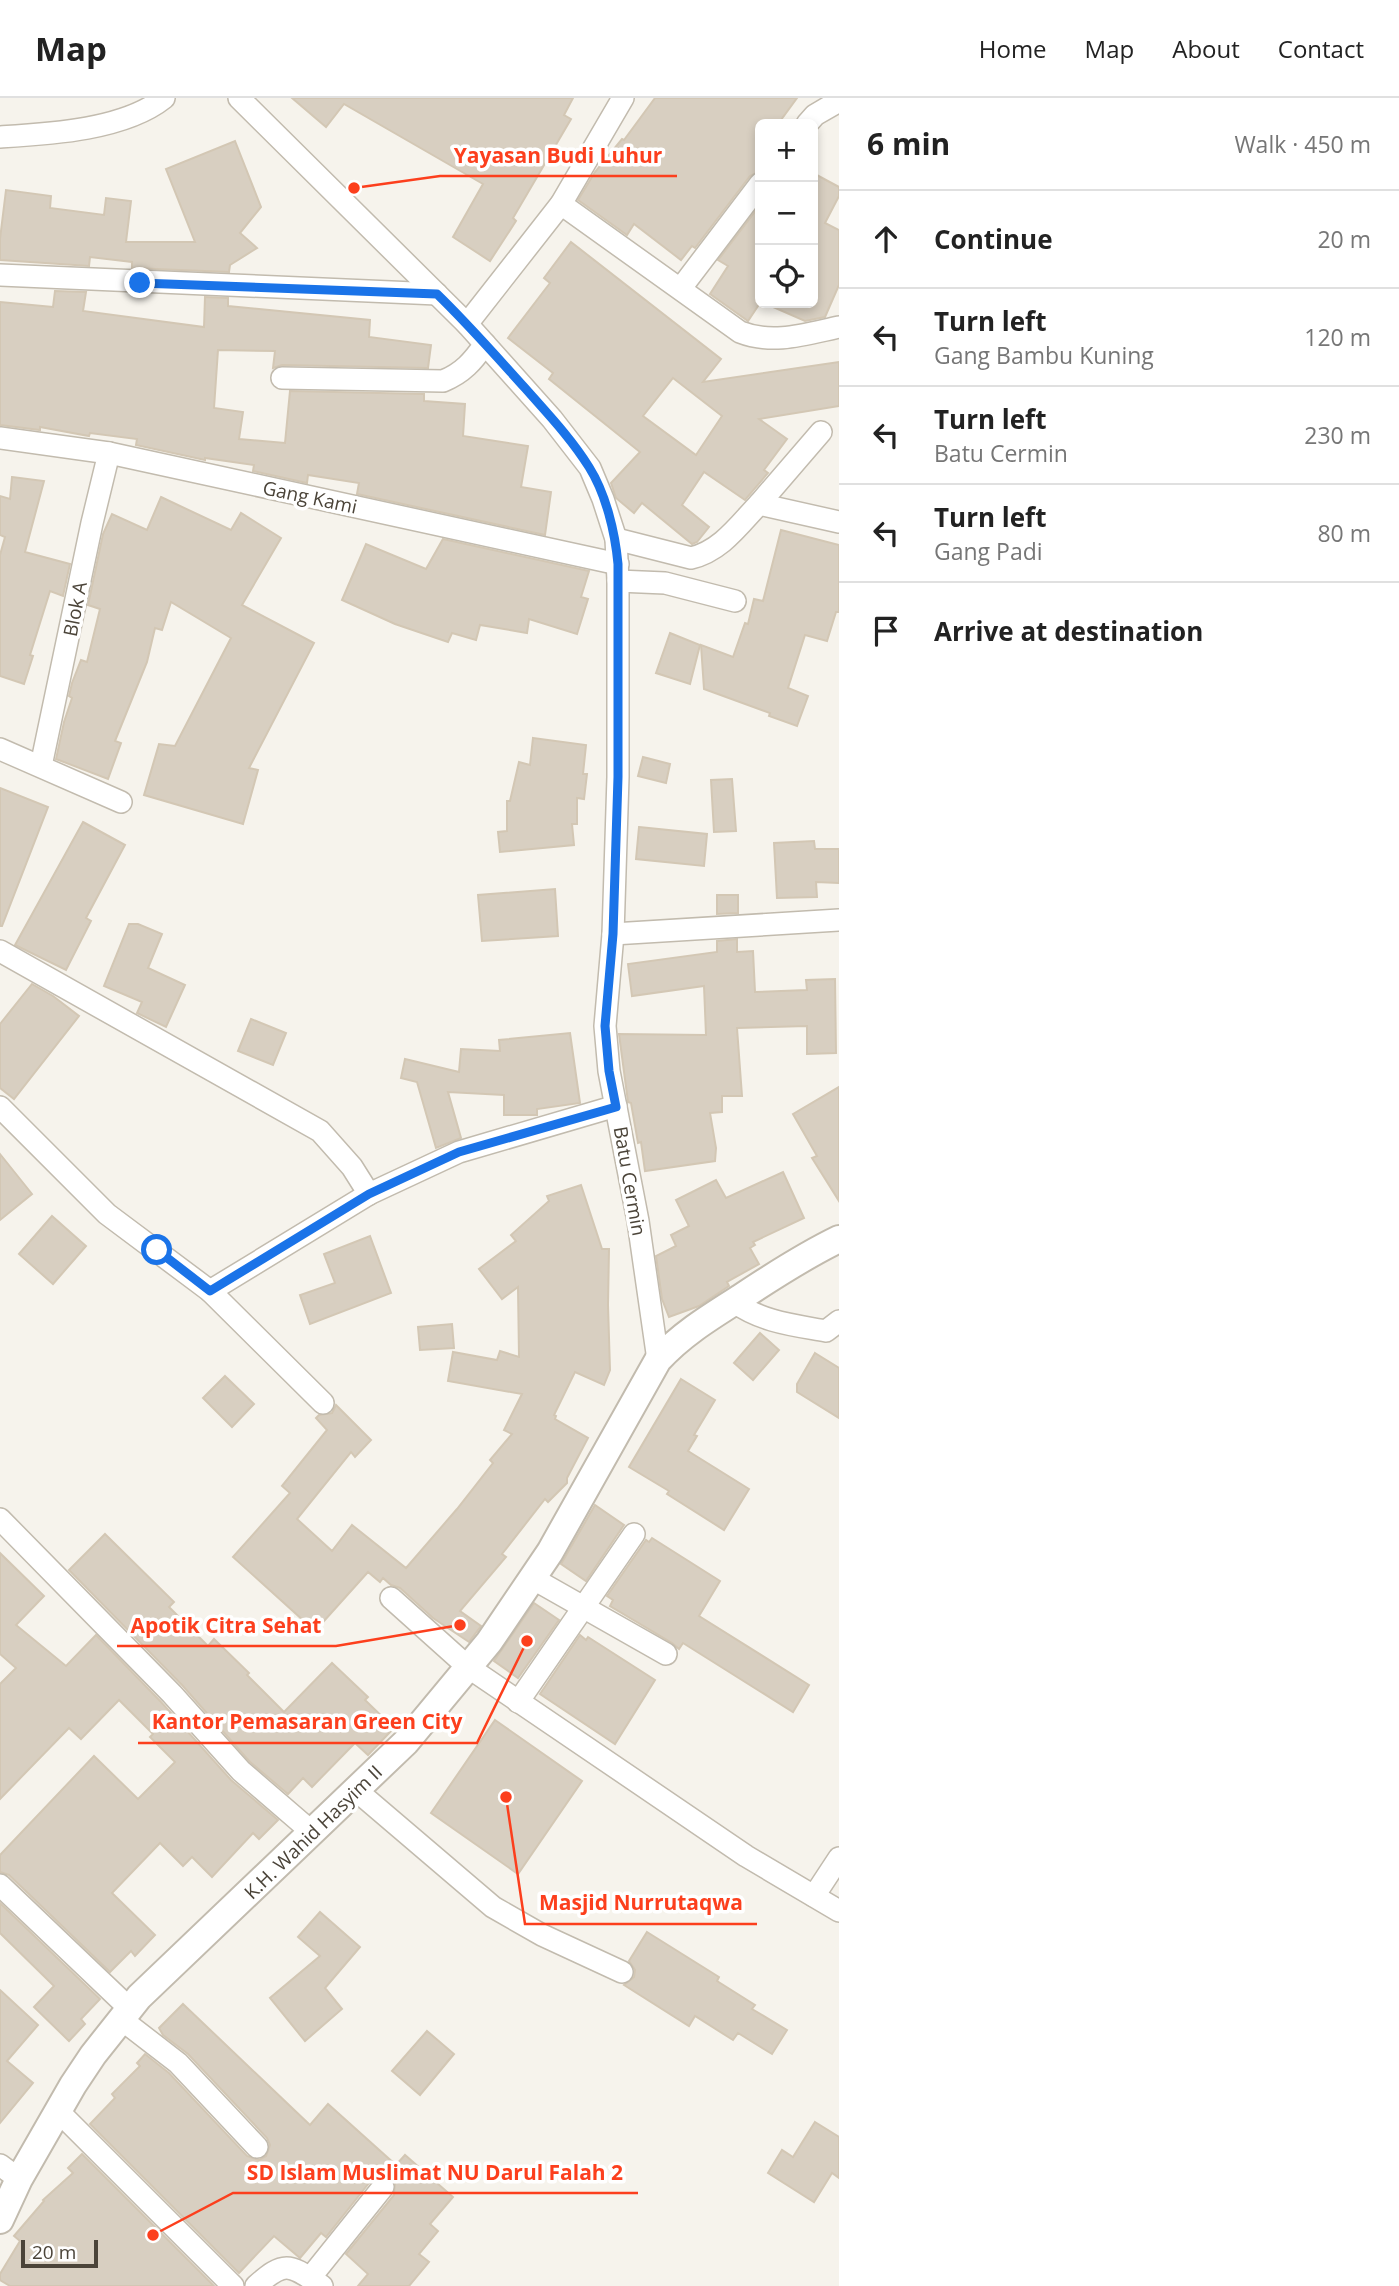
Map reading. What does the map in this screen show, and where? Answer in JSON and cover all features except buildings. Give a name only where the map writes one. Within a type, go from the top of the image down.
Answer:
[{"type":"street","points":[[0,137],[92,127],[129,117],[164,98]]},
{"type":"street","name":"Batu Cermin","points":[[239,98],[467,324],[552,419],[590,468],[603,499],[615,539],[618,572],[618,777],[613,934],[605,1026],[609,1071],[646,1275],[657,1360]]},
{"type":"street","points":[[467,324],[561,204],[623,98]]},
{"type":"street","points":[[811,119],[839,101]]},
{"type":"street","points":[[681,288],[755,191]]},
{"type":"street","points":[[561,204],[740,332],[756,338],[785,338],[839,327]]},
{"type":"street","points":[[0,275],[437,294]]},
{"type":"street","points":[[282,378],[443,381],[459,375],[472,363],[485,344]]},
{"type":"street","points":[[615,539],[691,558],[701,556],[720,545],[821,432]]},
{"type":"street","name":"Gang Kami","points":[[0,438],[109,453],[735,601]]},
{"type":"street","name":"Blok A","points":[[41,766],[109,453]]},
{"type":"street","points":[[759,504],[839,522]]},
{"type":"street","points":[[0,749],[121,802]]},
{"type":"street","points":[[613,934],[839,919]]},
{"type":"street","points":[[0,951],[320,1130],[352,1167],[369,1194]]},
{"type":"street","points":[[0,1107],[107,1214],[210,1291],[323,1403]]},
{"type":"street","points":[[210,1291],[369,1194],[459,1152],[616,1107]]},
{"type":"street","name":"K.H. Wahid Hasyim II","points":[[0,2220],[9,2172],[59,2112],[93,2055],[125,2014],[406,1742],[489,1642],[550,1552],[657,1360],[678,1338],[803,1257],[839,1239]]},
{"type":"street","points":[[734,1302],[763,1319],[835,1330]]},
{"type":"street","points":[[0,1519],[172,1694],[241,1771],[313,1833]]},
{"type":"street","points":[[518,1702],[634,1534]]},
{"type":"street","points":[[532,1578],[666,1654]]},
{"type":"street","points":[[391,1598],[468,1667],[518,1702],[746,1856],[839,1911]]},
{"type":"street","points":[[357,1791],[493,1907],[542,1936],[622,1972]]},
{"type":"street","points":[[814,1896],[839,1858]]},
{"type":"street","points":[[0,1885],[125,2014],[178,2063],[257,2147]]},
{"type":"street","points":[[59,2112],[233,2286]]},
{"type":"street","points":[[256,2286],[269,2274],[284,2267],[292,2268],[316,2282],[383,2188]]},
{"type":"place","name":"Yayasan Budi Luhur","points":[[354,188]]},
{"type":"place","name":"Apotik Citra Sehat","points":[[460,1625]]},
{"type":"place","name":"Kantor Pemasaran Green City","points":[[527,1641]]},
{"type":"place","name":"Masjid Nurrutaqwa","points":[[506,1797]]},
{"type":"place","name":"SD Islam Muslimat NU Darul Falah 2","points":[[153,2235]]},
{"type":"route","points":[[140,283],[437,294],[552,419],[590,468],[615,539],[618,564],[618,777],[613,934],[605,1026],[616,1107],[459,1152],[369,1194],[210,1291],[157,1250]]}]
